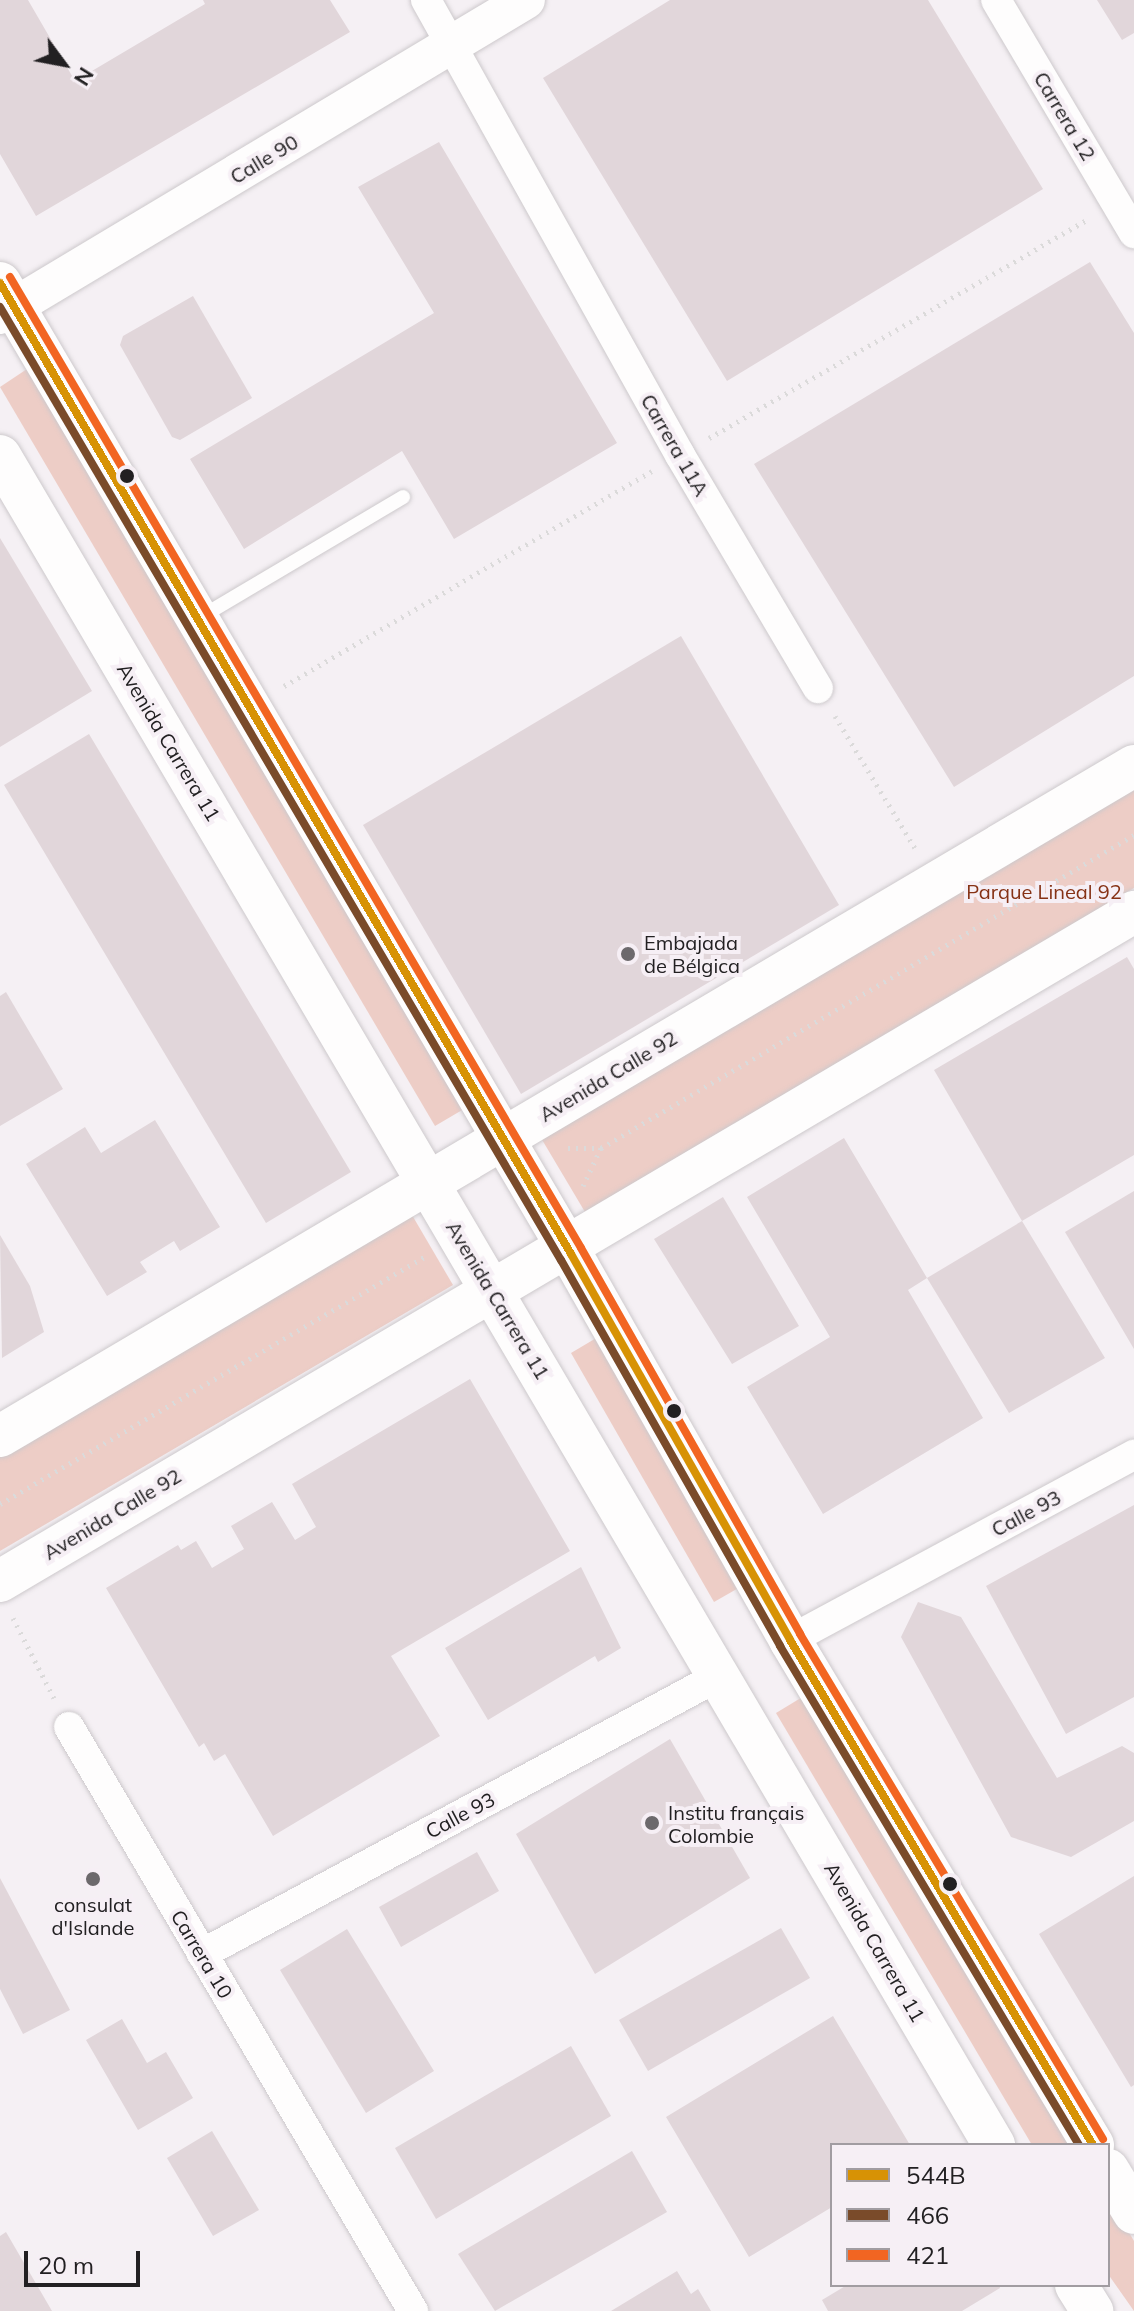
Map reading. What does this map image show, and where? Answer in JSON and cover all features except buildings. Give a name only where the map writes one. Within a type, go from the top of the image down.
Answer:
[{"type":"main road","points":[[5,302],[197,619],[567,1247],[790,1640],[1092,2143]]},
{"type":"main road","name":"Avenida Carrera 11","points":[[0,456],[993,2143]]},
{"type":"main road","name":"Avenida Calle 92","points":[[0,1436],[1134,766]]},
{"type":"main road","name":"Avenida Calle 92","points":[[5,1596],[492,1288],[567,1247],[1134,912]]},
{"type":"main road","points":[[1110,2173],[1134,2213]]},
{"type":"main road","points":[[1077,2287],[1092,2311]]},
{"type":"street","name":"Carrera 11A","points":[[426,0],[680,455],[818,688]]},
{"type":"street","name":"Calle 90","points":[[5,302],[526,0]]},
{"type":"street","name":"Carrera 12","points":[[996,0],[1134,233]]},
{"type":"street","name":"Calle 93","points":[[790,1640],[1134,1455]]},
{"type":"street","name":"Calle 93","points":[[202,1954],[719,1676]]},
{"type":"street","name":"Carrera 10","points":[[69,1727],[413,2311]]},
{"type":"lane","points":[[197,619],[403,497]]},
{"type":"path","points":[[818,688],[936,882]]},
{"type":"path","points":[[565,1148],[601,1148],[1134,835]]},
{"type":"path","points":[[587,1184],[601,1148]]},
{"type":"path","points":[[0,1504],[460,1236]]},
{"type":"path","points":[[5,1596],[69,1727]]},
{"type":"green space","points":[[33,365],[469,1106],[435,1126],[0,387]]},
{"type":"green space","name":"Parque Lineal 92","points":[[1134,787],[1134,888],[585,1212],[541,1138]]},
{"type":"green space","points":[[412,1215],[453,1285],[0,1551],[0,1455]]},
{"type":"green space","points":[[598,1337],[742,1586],[714,1602],[571,1353]]},
{"type":"green space","points":[[809,1693],[1076,2143],[1031,2143],[776,1713]]},
{"type":"green space","points":[[1110,2200],[1134,2241],[1134,2311],[1110,2277]]},
{"type":"transit line","name":"421","points":[[10,277],[581,1248],[800,1634],[1103,2139]]},
{"type":"transit line","name":"544B","points":[[0,283],[571,1254],[790,1640],[1092,2143]]},
{"type":"transit line","name":"466","points":[[0,307],[561,1260],[780,1646],[1078,2143]]},
{"type":"place","name":"Embajada de Bélgica","points":[[628,954]]},
{"type":"place","name":"Institu français Colombie","points":[[652,1823]]},
{"type":"place","name":"consulat d'Islande","points":[[93,1879]]}]
